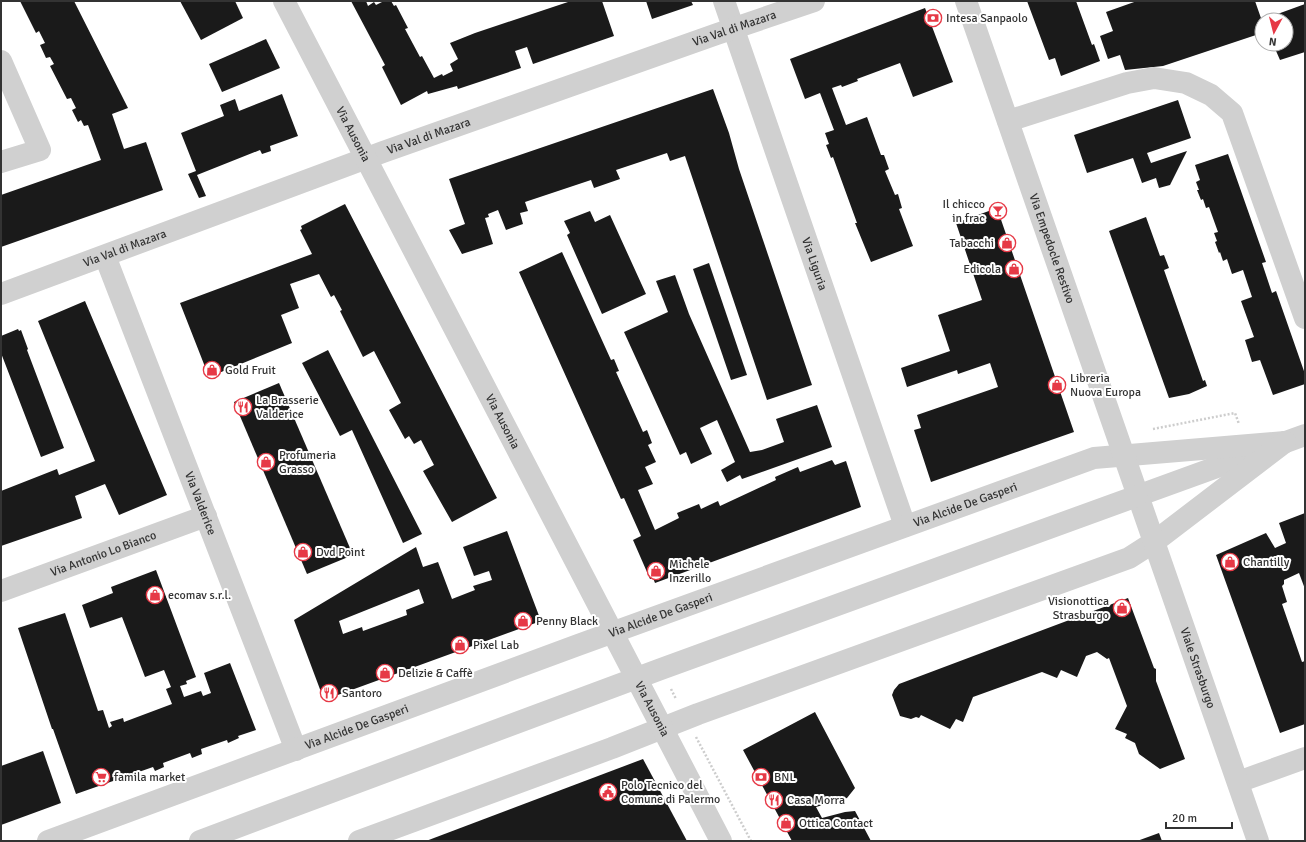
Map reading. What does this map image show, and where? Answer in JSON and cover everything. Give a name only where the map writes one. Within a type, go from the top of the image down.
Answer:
[{"type":"street","name":"Via Ausonia","points":[[284,1],[721,841]]},
{"type":"street","name":"Via Liguria","points":[[724,1],[905,526]]},
{"type":"street","name":"Via Val di Mazara","points":[[1,294],[366,158],[733,28],[814,1]]},
{"type":"street","name":"Via Empedocle Restivo","points":[[966,1],[1137,496]]},
{"type":"street","points":[[1,61],[40,150],[1,162]]},
{"type":"street","points":[[1008,121],[1127,83],[1154,78],[1186,83],[1211,95],[1232,113],[1305,318]]},
{"type":"street","name":"Via Valderice","points":[[105,256],[296,750]]},
{"type":"street","name":"Via Alcide De Gasperi","points":[[200,841],[636,679],[1305,434]]},
{"type":"street","name":"Via Alcide De Gasperi","points":[[48,841],[87,835],[296,750],[613,632],[1094,458],[1123,454],[1285,442]]},
{"type":"street","name":"Via Alcide De Gasperi","points":[[359,841],[662,728],[1129,558],[1154,542],[1285,442]]},
{"type":"street","name":"Viale Strasburgo","points":[[1137,496],[1258,841]]},
{"type":"street","name":"Via Antonio Lo Bianco","points":[[1,591],[206,516]]},
{"type":"street","points":[[1238,782],[1305,758]]},
{"type":"path","points":[[699,742],[751,841]]},
{"type":"building","points":[[20,1],[74,1],[128,108],[112,114],[124,149],[146,142],[163,190],[1,247],[1,195],[101,160],[88,125],[84,126],[81,120],[78,122],[72,110],[76,108],[71,98],[67,99],[50,66],[54,64],[50,57],[46,58],[40,45],[45,43],[39,31],[36,33]]},
{"type":"building","points":[[180,1],[235,1],[243,18],[201,40]]},
{"type":"building","points":[[351,1],[366,1],[368,6],[374,2],[376,5],[384,1],[391,1],[394,6],[396,5],[408,28],[405,29],[420,57],[422,56],[434,78],[442,74],[443,76],[453,71],[450,64],[458,59],[450,43],[475,33],[571,1],[602,1],[614,36],[533,64],[527,47],[515,51],[521,68],[458,89],[457,86],[428,94],[427,91],[401,105],[382,67],[385,65]]},
{"type":"building","points":[[646,1],[691,1],[693,5],[652,19]]},
{"type":"building","points":[[1027,1],[1076,1],[1092,45],[1094,44],[1100,61],[1061,76],[1055,58],[1049,60]]},
{"type":"building","points":[[1137,1],[1255,1],[1259,12],[1254,12],[1254,36],[1163,66],[1125,70],[1120,55],[1108,59],[1100,36],[1113,31],[1106,12]]},
{"type":"building","points":[[1305,4],[1305,52],[1280,60],[1276,52],[1294,52],[1294,12],[1283,12]]},
{"type":"building","points":[[925,8],[953,82],[913,97],[900,63],[857,79],[858,81],[842,87],[841,85],[832,88],[846,125],[867,117],[881,155],[884,155],[889,169],[885,171],[895,195],[898,194],[902,208],[899,209],[913,246],[871,262],[855,223],[857,223],[833,157],[831,158],[826,145],[829,144],[825,133],[834,130],[820,93],[805,99],[790,59]]},
{"type":"building","points":[[266,39],[280,68],[222,92],[209,64]]},
{"type":"building","points":[[713,89],[729,133],[739,169],[812,385],[767,400],[685,156],[670,161],[667,153],[616,170],[620,179],[594,188],[591,180],[525,202],[528,211],[520,213],[523,224],[506,230],[498,210],[488,214],[489,217],[485,218],[493,244],[462,254],[449,230],[465,224],[449,179]]},
{"type":"building","points":[[282,94],[298,136],[270,146],[271,151],[262,154],[260,150],[197,175],[206,196],[199,198],[188,174],[196,171],[181,133],[224,116],[220,105],[235,99],[239,111]]},
{"type":"building","points":[[1178,100],[1191,138],[1147,153],[1151,163],[1187,151],[1170,185],[1159,188],[1156,178],[1142,183],[1133,158],[1087,173],[1074,135]]},
{"type":"building","points":[[1228,154],[1266,262],[1262,263],[1272,293],[1276,291],[1305,374],[1305,384],[1273,395],[1260,360],[1252,362],[1245,340],[1254,337],[1241,301],[1252,297],[1243,270],[1232,274],[1227,259],[1223,261],[1215,242],[1217,241],[1214,233],[1218,232],[1209,207],[1206,208],[1203,199],[1201,200],[1197,190],[1199,190],[1196,182],[1200,180],[1195,165]]},
{"type":"building","points":[[345,204],[497,498],[452,522],[423,471],[434,465],[421,440],[414,444],[409,436],[405,439],[389,410],[401,403],[374,351],[363,357],[340,311],[342,310],[334,295],[331,297],[319,274],[290,284],[299,308],[281,315],[292,343],[209,377],[180,303],[312,254],[300,230],[302,229],[301,226]]},
{"type":"building","points":[[997,208],[1074,432],[931,482],[914,430],[921,428],[917,415],[998,387],[990,363],[958,374],[957,370],[907,387],[901,368],[950,351],[938,315],[982,300],[956,223]]},
{"type":"building","points":[[590,211],[595,222],[610,215],[646,294],[602,314],[567,235],[570,233],[564,221]]},
{"type":"building","points":[[1146,217],[1160,256],[1164,255],[1169,268],[1164,270],[1203,381],[1205,380],[1207,386],[1189,394],[1169,398],[1109,231]]},
{"type":"building","points":[[562,252],[611,360],[614,359],[619,371],[616,372],[643,432],[647,430],[652,443],[648,445],[656,462],[645,467],[653,484],[638,490],[655,530],[679,518],[677,513],[699,504],[701,509],[718,501],[720,506],[776,480],[775,477],[798,467],[800,472],[832,460],[835,465],[846,461],[861,507],[655,583],[653,578],[650,579],[633,540],[641,536],[624,498],[621,499],[519,272]]},
{"type":"building","points":[[709,263],[747,375],[731,380],[693,269]]},
{"type":"building","points":[[675,275],[689,314],[750,452],[762,450],[784,442],[776,419],[817,405],[832,447],[742,479],[740,475],[727,482],[721,470],[735,462],[717,420],[700,428],[712,454],[691,464],[686,452],[680,455],[624,332],[668,312],[656,281]]},
{"type":"building","points":[[85,301],[167,495],[119,515],[105,484],[75,496],[82,518],[1,546],[1,491],[57,469],[59,475],[95,461],[38,321]]},
{"type":"building","points":[[18,329],[19,331],[21,330],[28,349],[27,350],[64,448],[41,457],[1,353],[1,336]]},
{"type":"building","points":[[328,350],[422,534],[403,543],[352,430],[340,436],[302,363]]},
{"type":"building","points":[[279,383],[353,555],[307,574],[234,402]]},
{"type":"building","points":[[1305,513],[1305,589],[1299,573],[1284,580],[1284,584],[1282,586],[1287,602],[1282,604],[1302,662],[1305,661],[1305,724],[1280,733],[1216,555],[1266,533],[1275,548],[1286,543],[1279,523]]},
{"type":"building","points":[[507,531],[541,621],[324,700],[294,620],[416,547],[423,567],[438,562],[452,599],[475,590],[473,586],[492,580],[489,571],[474,576],[463,547]],"holes":[[[419,589],[424,603],[406,610],[407,615],[363,631],[362,627],[343,634],[339,621]]]},
{"type":"building","points":[[156,570],[196,677],[186,681],[187,684],[180,686],[184,697],[201,691],[203,696],[211,693],[204,673],[230,663],[256,730],[238,736],[239,738],[228,743],[227,740],[201,749],[202,754],[192,758],[190,753],[163,763],[164,767],[155,771],[153,767],[76,794],[52,729],[18,628],[65,613],[98,711],[103,710],[109,728],[112,726],[110,722],[123,718],[124,722],[172,704],[166,689],[171,687],[164,670],[145,677],[122,617],[90,628],[82,605],[113,593],[111,587]]},
{"type":"building","points":[[1128,598],[1154,668],[1156,669],[1156,681],[1185,759],[1160,769],[1139,754],[1135,743],[1125,738],[1127,734],[1115,729],[1127,706],[1109,658],[1107,659],[1097,652],[1086,656],[1077,677],[1061,670],[1057,678],[1042,672],[973,697],[963,722],[956,719],[950,729],[921,715],[919,718],[916,717],[911,719],[900,716],[892,695],[899,684]]},
{"type":"building","points":[[815,712],[855,788],[847,798],[816,807],[822,818],[855,811],[871,841],[792,841],[743,750]]},
{"type":"building","points":[[43,751],[61,803],[1,825],[1,766]]},
{"type":"building","name":"Polo Tecnico del Comune di Palermo","points":[[643,759],[687,841],[426,841]]},
{"type":"building","points":[[1159,833],[1162,841],[1137,841]]},
{"type":"place","name":"Intesa Sanpaolo","points":[[933,18]]},
{"type":"place","name":"Il chicco in frac","points":[[998,211]]},
{"type":"place","name":"Tabacchi","points":[[1007,243]]},
{"type":"place","name":"Edicola","points":[[1014,269]]},
{"type":"place","name":"Gold Fruit","points":[[212,370]]},
{"type":"place","name":"Libreria Nuova Europa","points":[[1057,385]]},
{"type":"place","name":"La Brasserie Valderice","points":[[243,407]]},
{"type":"place","name":"Profumeria Grasso","points":[[266,462]]},
{"type":"place","name":"Dvd Point","points":[[303,552]]},
{"type":"place","name":"Chantilly","points":[[1230,562]]},
{"type":"place","name":"Michele Inzerillo","points":[[656,571]]},
{"type":"place","name":"ecomav s.r.l.","points":[[155,595]]},
{"type":"place","name":"Visionottica Strasburgo","points":[[1122,608]]},
{"type":"place","name":"Penny Black","points":[[523,621]]},
{"type":"place","name":"Pixel Lab","points":[[460,645]]},
{"type":"place","name":"Delizie & Caffè","points":[[385,673]]},
{"type":"place","name":"Santoro","points":[[329,693]]},
{"type":"place","name":"famila market","points":[[101,777]]},
{"type":"place","name":"BNL","points":[[761,777]]},
{"type":"place","name":"Polo Tecnico del Comune di Palermo","points":[[608,792]]},
{"type":"place","name":"Casa Morra","points":[[774,800]]},
{"type":"place","name":"Ottica Contact","points":[[786,823]]}]
